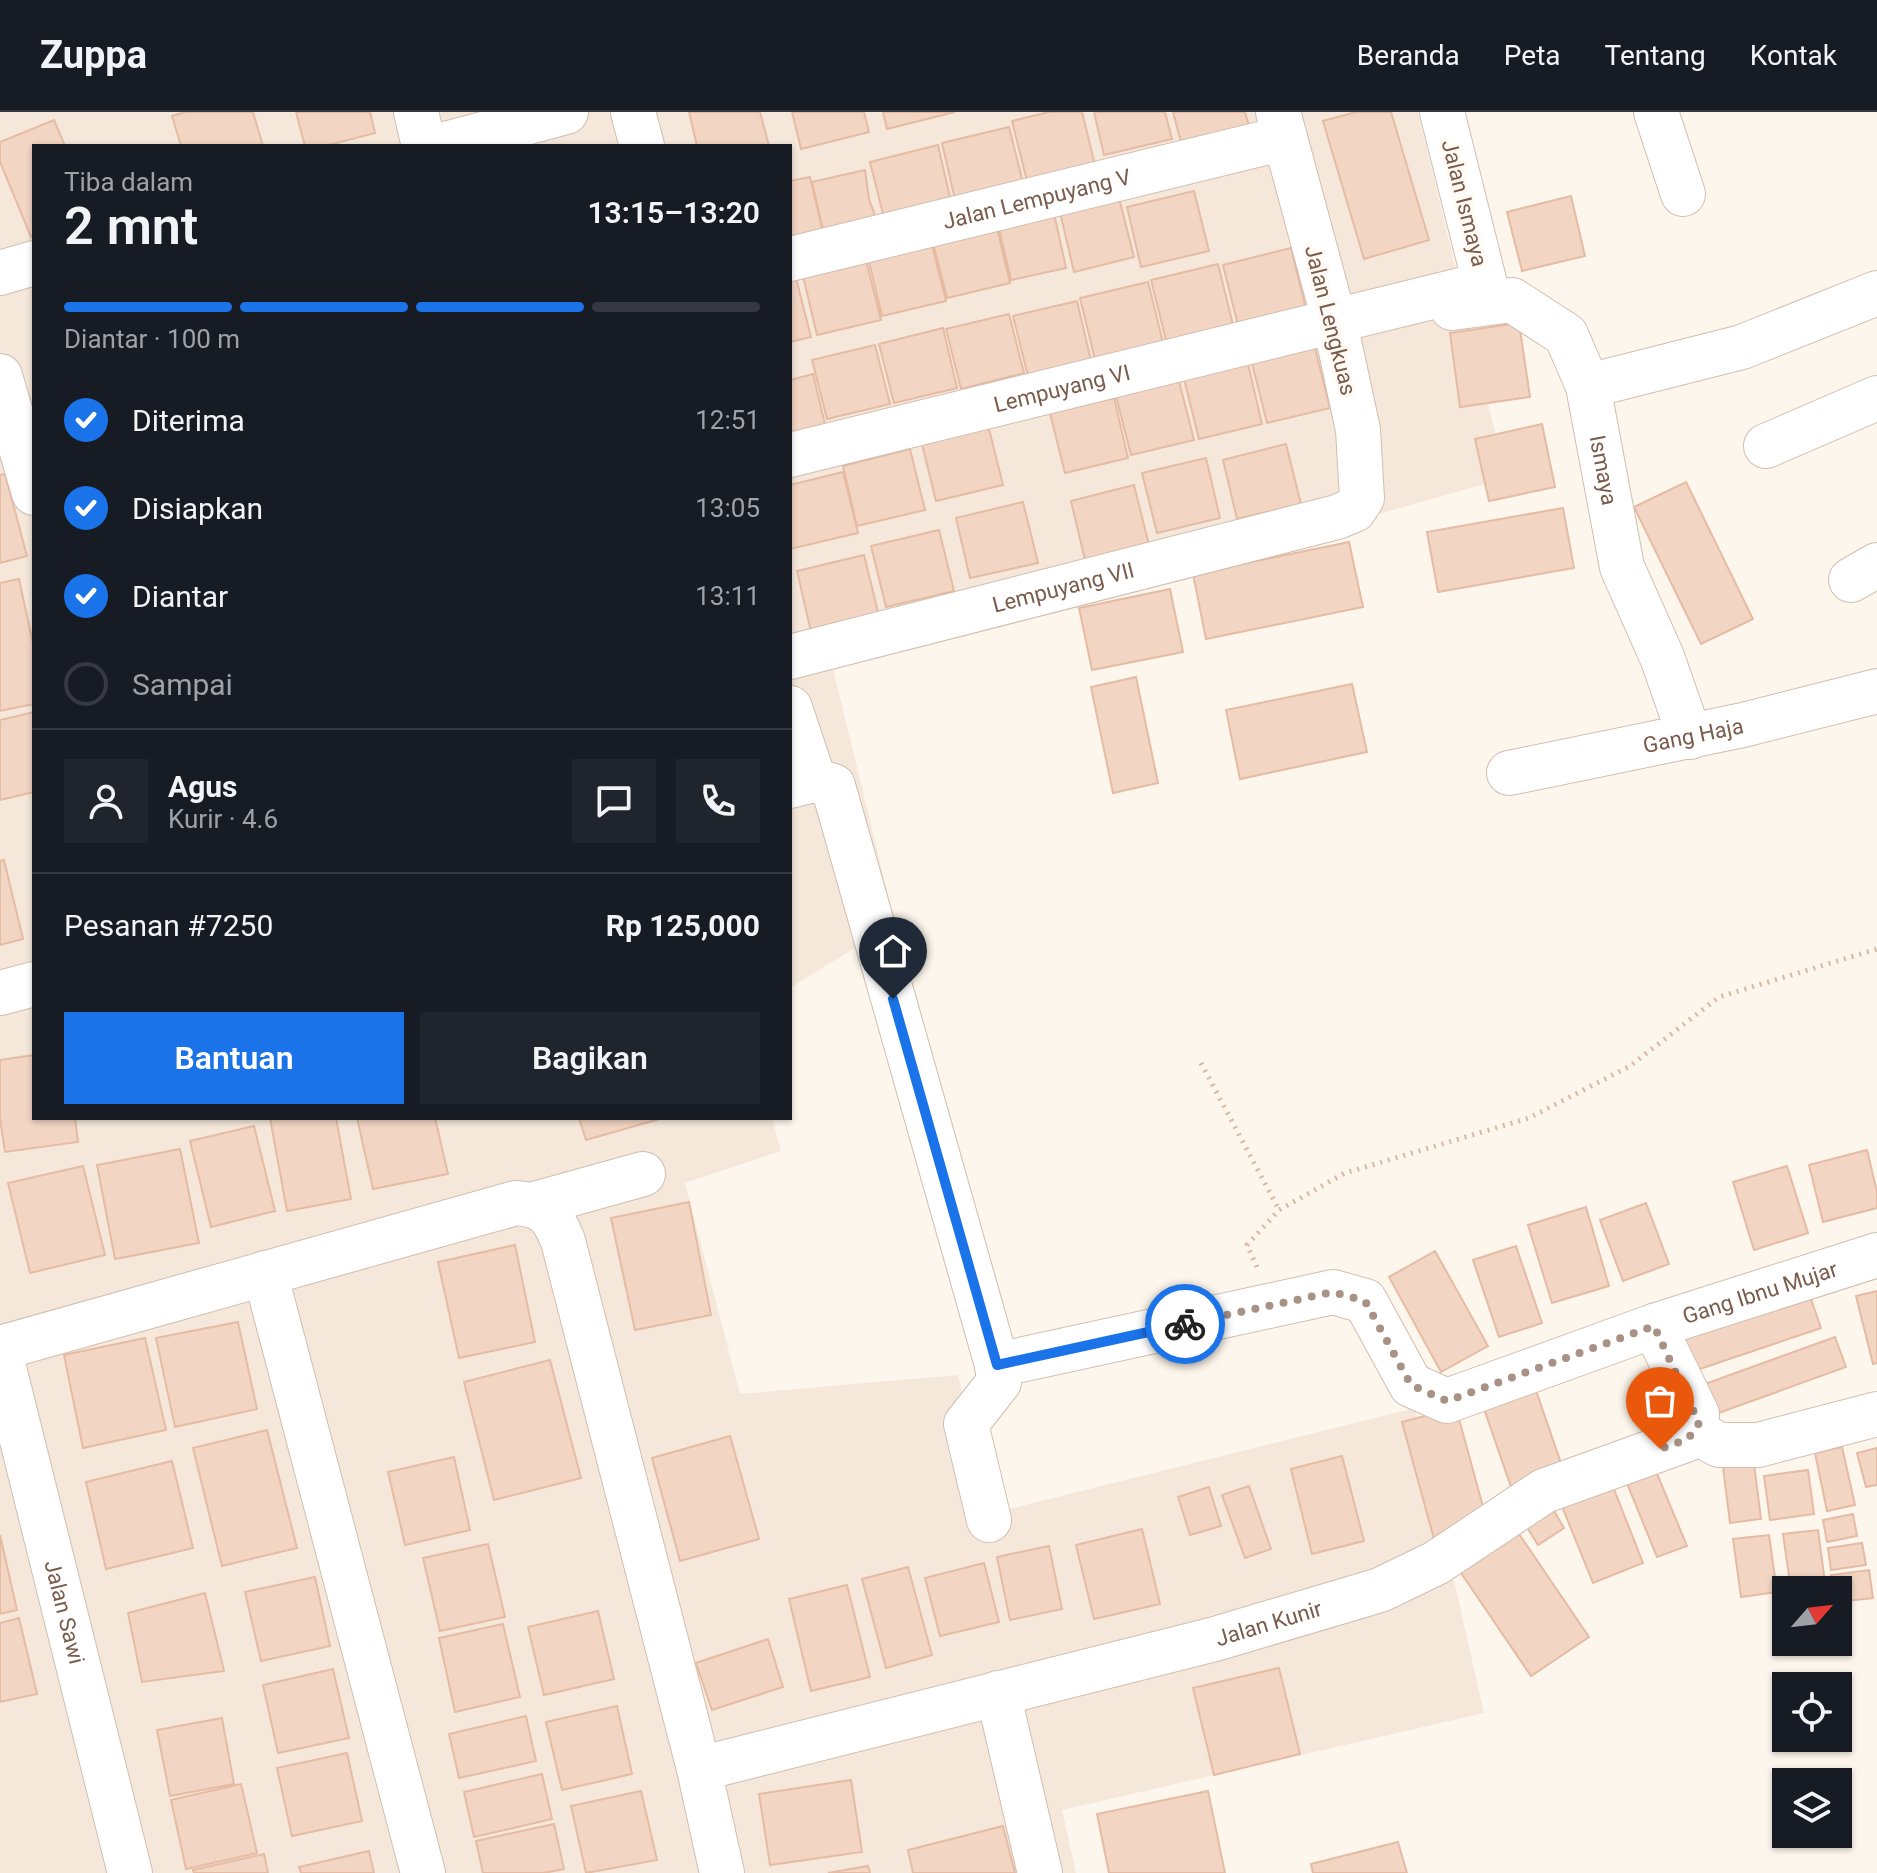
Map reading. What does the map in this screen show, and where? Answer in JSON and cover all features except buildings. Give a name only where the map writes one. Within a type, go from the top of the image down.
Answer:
[{"type":"street","points":[[416,112],[424,144]]},
{"type":"street","points":[[446,144],[566,112]]},
{"type":"street","points":[[633,112],[641,144]]},
{"type":"street","name":"Jalan Ismaya","points":[[1335,323],[1485,284],[1442,112]]},
{"type":"street","points":[[1656,112],[1683,194]]},
{"type":"street","name":"Jalan Lempuyang V","points":[[792,258],[1281,125]]},
{"type":"street","name":"Jalan Lengkuas","points":[[1281,125],[1335,323],[1358,430],[1363,493],[1354,510],[1337,517]]},
{"type":"street","points":[[0,273],[32,264]]},
{"type":"street","points":[[1588,386],[1742,347],[1877,293]]},
{"type":"street","name":"Ismaya","points":[[1446,294],[1452,309],[1512,300],[1566,335],[1588,386],[1622,567],[1662,657],[1690,737]]},
{"type":"street","name":"Lempuyang VI","points":[[792,455],[1335,323]]},
{"type":"street","points":[[0,376],[31,473]]},
{"type":"street","points":[[1766,446],[1877,398]]},
{"type":"street","name":"Lempuyang VII","points":[[792,656],[1337,517]]},
{"type":"street","name":"Gang Haja","points":[[1509,773],[1690,737],[1877,691]]},
{"type":"street","points":[[792,720],[802,783],[833,786],[997,1365],[999,1382],[966,1424],[989,1520]]},
{"type":"street","points":[[0,993],[32,985]]},
{"type":"street","points":[[0,1350],[516,1203],[535,1204],[643,1174]]},
{"type":"street","points":[[535,1204],[553,1216],[563,1241],[699,1769],[722,1873]]},
{"type":"street","name":"Gang Ibnu Mujar","points":[[997,1365],[1333,1292],[1365,1301],[1411,1385],[1447,1401],[1654,1326],[1877,1255]]},
{"type":"street","points":[[265,1273],[423,1873]]},
{"type":"street","points":[[1654,1326],[1697,1414],[1696,1432],[1719,1445],[1758,1445],[1877,1414]]},
{"type":"street","name":"Jalan Sawi","points":[[0,1350],[130,1873]]},
{"type":"street","name":"Jalan Kunir","points":[[699,1769],[1215,1639],[1380,1590],[1436,1563],[1544,1491],[1688,1439],[1696,1432]]},
{"type":"street","points":[[998,1693],[1040,1873]]},
{"type":"path","points":[[1275,1304],[1247,1245],[1279,1210],[1345,1173],[1529,1118],[1630,1066],[1719,997],[1877,949]]},
{"type":"path","points":[[1201,1063],[1279,1210]]},
{"type":"shaded area","points":[[0,112],[1418,112],[1506,478],[833,669],[895,923],[792,987],[792,144],[32,144],[32,1120],[773,1120],[781,1151],[685,1183],[740,1394],[958,1375],[989,1514],[1415,1408],[1484,1713],[1062,1810],[1076,1873],[0,1873]]},
{"type":"way so far","points":[[1185,1324],[1333,1292],[1365,1301],[1411,1385],[1447,1401],[1654,1326],[1699,1423],[1696,1432],[1688,1439],[1660,1449]]},
{"type":"route","points":[[893,999],[997,1365],[1185,1324]]}]
